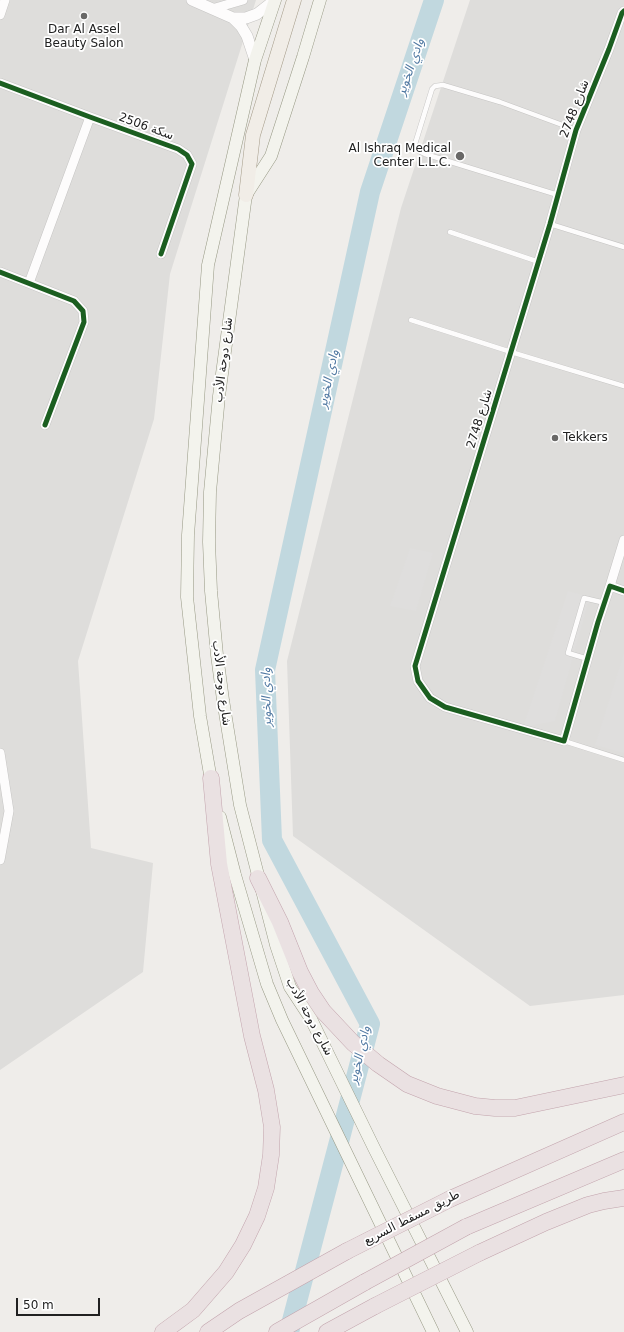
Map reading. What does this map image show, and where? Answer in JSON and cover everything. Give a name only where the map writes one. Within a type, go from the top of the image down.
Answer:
[{"type":"highway","points":[[163,1332],[193,1310],[226,1272],[243,1245],[257,1216],[266,1188],[271,1155],[272,1127],[266,1090],[252,1036],[219,864],[211,778]]},
{"type":"highway","points":[[258,878],[280,922],[300,972],[323,1011],[353,1043],[378,1064],[407,1084],[437,1096],[475,1106],[495,1108],[515,1108],[624,1085]]},
{"type":"highway","name":"طريق مسقط السريع","points":[[208,1332],[239,1311],[347,1251],[450,1198],[624,1122]]},
{"type":"highway","points":[[277,1332],[365,1282],[466,1228],[624,1160]]},
{"type":"highway","points":[[327,1332],[479,1253],[546,1222],[588,1205],[624,1198]]},
{"type":"main road","name":"شارع دوحة الأدب","points":[[275,0],[256,60],[208,265],[188,535],[187,597],[200,716],[211,778],[235,875],[270,991],[282,1020],[433,1332]]},
{"type":"main road","points":[[246,195],[253,135],[294,0]]},
{"type":"main road","name":"شارع دوحة الأدب","points":[[320,0],[271,156],[246,195],[219,396],[210,492],[209,542],[211,590],[223,700],[240,805],[276,946],[290,987],[312,1019],[374,1148],[467,1332]]},
{"type":"street","points":[[0,15],[5,0]]},
{"type":"street","points":[[192,0],[233,18],[241,26],[247,36],[256,60]]},
{"type":"street","points":[[212,9],[243,0]]},
{"type":"street","points":[[233,18],[246,18],[257,14],[275,0]]},
{"type":"street","name":"شارع 2748","points":[[564,741],[444,707],[430,698],[418,681],[415,666],[550,224],[576,130],[622,13],[624,12]]},
{"type":"street","name":"سكة 2506","points":[[0,83],[178,149],[187,155],[192,164],[161,254]]},
{"type":"street","points":[[29,283],[90,117]]},
{"type":"street","points":[[0,272],[74,301],[83,311],[84,322],[45,425]]},
{"type":"street","points":[[564,741],[624,540]]},
{"type":"street","points":[[610,586],[624,591]]},
{"type":"street","points":[[0,753],[9,811],[0,860]]},
{"type":"lane","points":[[558,195],[425,154],[417,150],[415,144],[432,89],[435,86],[444,85],[500,102],[576,130]]},
{"type":"lane","points":[[550,224],[624,247]]},
{"type":"lane","points":[[450,232],[538,262]]},
{"type":"lane","points":[[411,320],[624,386]]},
{"type":"lane","points":[[588,659],[568,654],[584,598],[605,603]]},
{"type":"lane","points":[[564,741],[624,760]]},
{"type":"shaded area","points":[[0,0],[256,0],[170,274],[154,419],[78,661],[91,848],[153,863],[143,972],[0,1070]]},
{"type":"shaded area","points":[[470,0],[624,0],[624,995],[530,1006],[293,836],[287,661],[401,208]]},
{"type":"shaded area","points":[[410,548],[433,553],[416,611],[390,606]]},
{"type":"shaded area","points":[[568,591],[590,597],[555,721],[523,727]]},
{"type":"shaded area","points":[[624,653],[624,753],[595,745]]},
{"type":"waterway","name":"وادي الخوير","points":[[289,1332],[370,1024],[272,840],[265,670],[370,192],[434,0]]},
{"type":"cycle path","points":[[624,11],[576,130],[550,224],[415,666],[418,681],[430,698],[445,707],[564,741],[598,622],[610,586],[624,591]]},
{"type":"cycle path","points":[[0,83],[178,149],[187,155],[192,164],[161,254]]},
{"type":"cycle path","points":[[0,272],[74,301],[83,311],[84,322],[45,425]]},
{"type":"place","name":"Dar Al Assel Beauty Salon","points":[[84,16]]},
{"type":"place","name":"Al Ishraq Medical Center L.L.C.","points":[[460,156]]},
{"type":"place","name":"Tekkers","points":[[555,438]]}]
